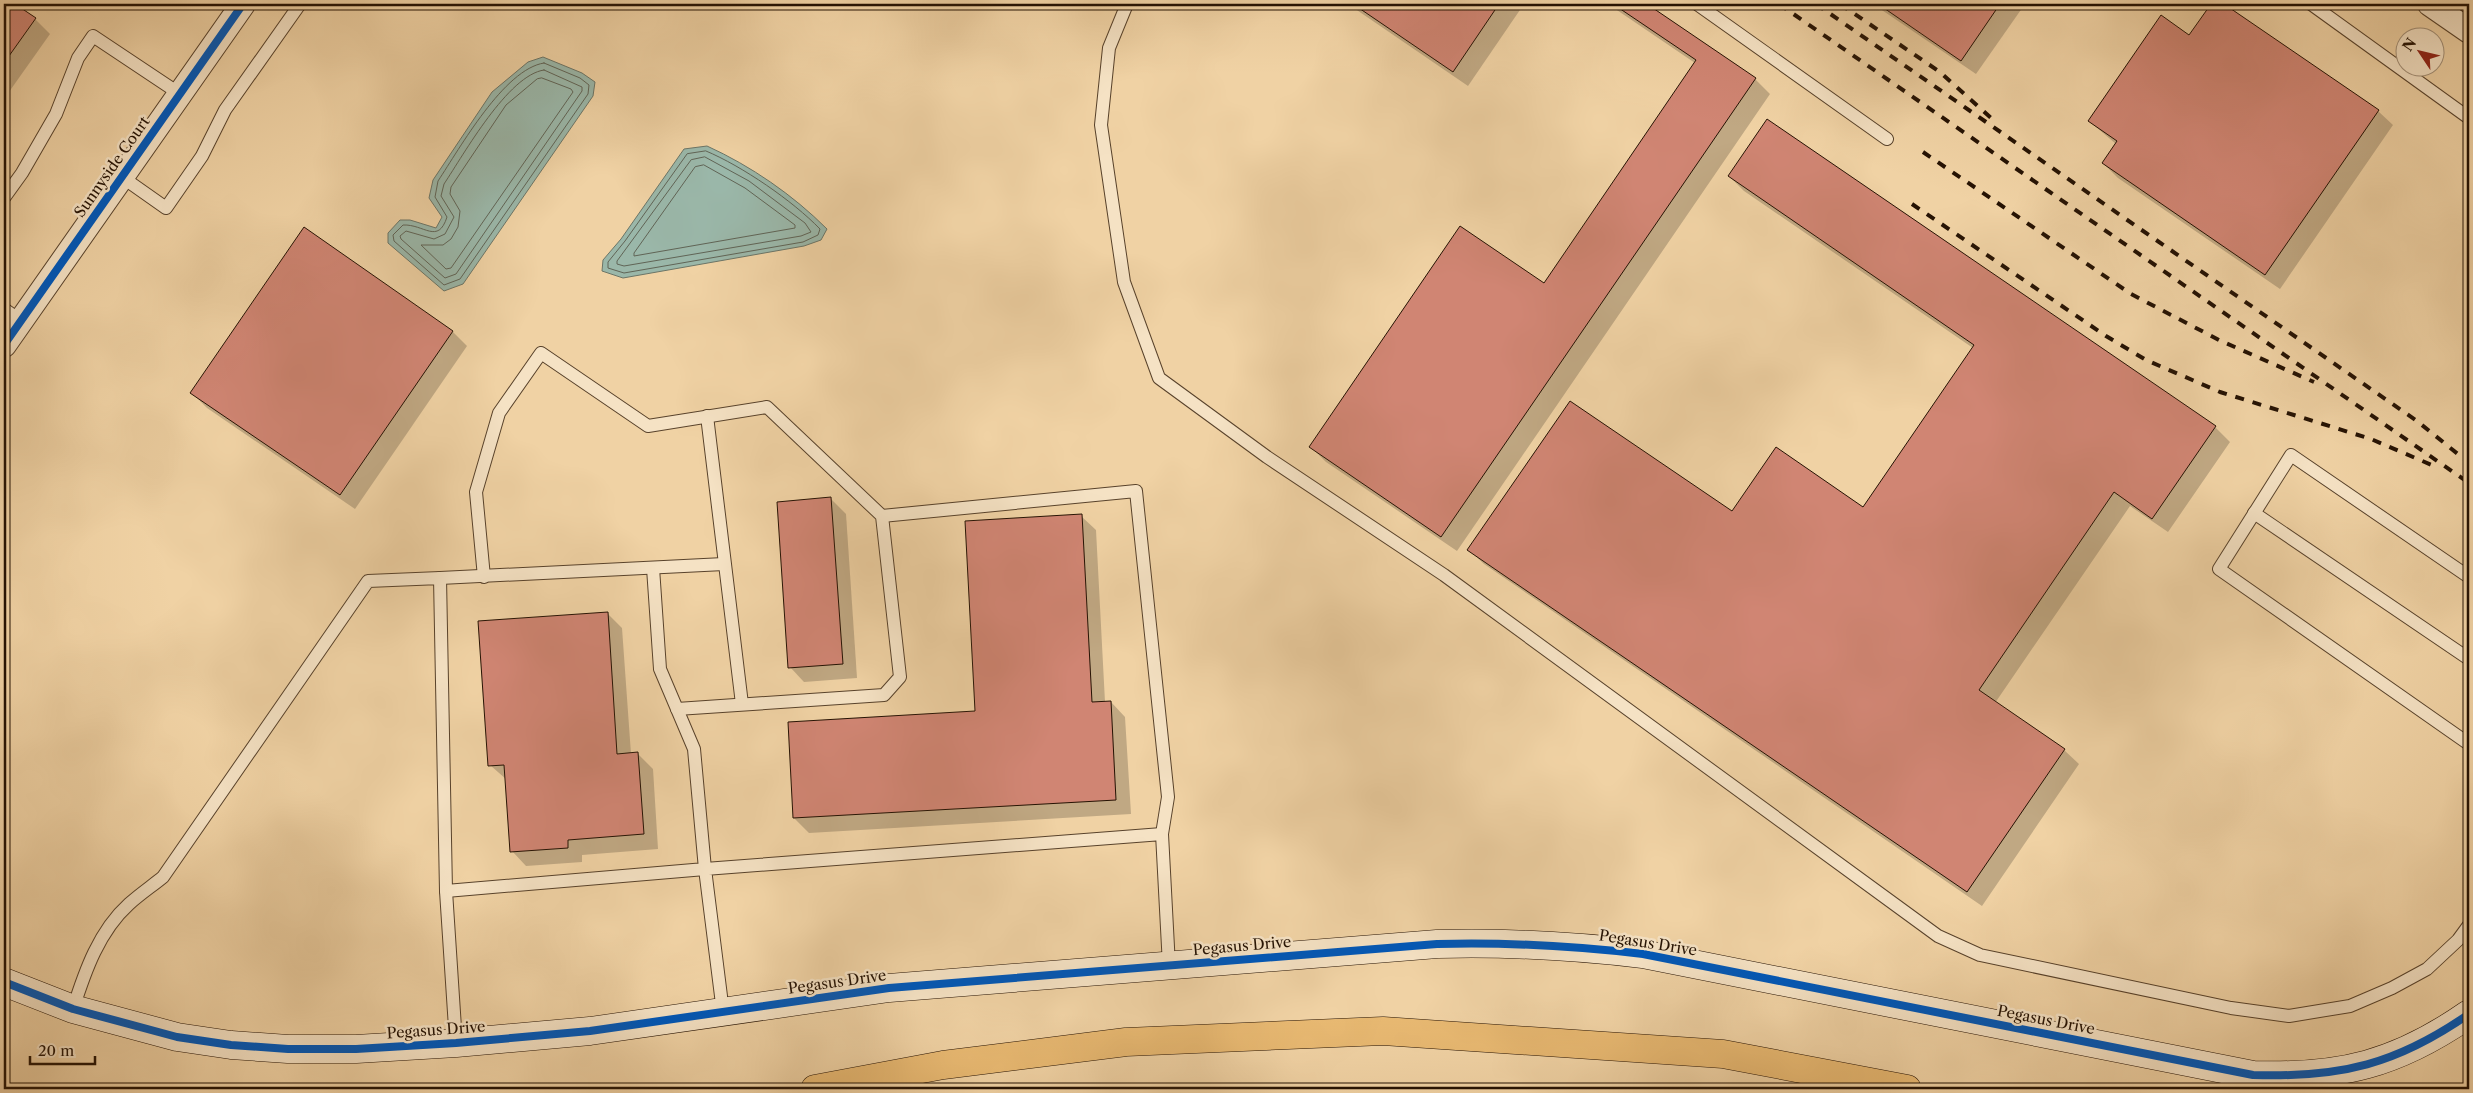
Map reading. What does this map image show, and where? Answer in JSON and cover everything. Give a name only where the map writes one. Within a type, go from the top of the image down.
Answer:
[{"type":"highway","points":[[814,1089],[943,1066],[1126,1042],[1382,1032],[1723,1054],[1907,1089]]},
{"type":"street","name":"Sunnyside Court","points":[[4,345],[12,315],[122,177],[243,4]]},
{"type":"street","points":[[2430,4],[2469,31]]},
{"type":"street","name":"Pegasus Drive","points":[[4,982],[73,1009],[177,1037],[231,1045],[288,1049],[347,1049],[456,1043],[590,1031],[889,988],[1437,944],[1506,942],[1575,946],[1644,954],[2253,1075],[2295,1076],[2336,1072],[2377,1063],[2410,1050],[2469,1014]]},
{"type":"lane","points":[[122,177],[166,208],[202,156],[225,110],[300,4]]},
{"type":"lane","points":[[1127,4],[1109,48],[1101,125],[1124,282],[1159,378],[1267,457],[1444,575],[1938,936],[1980,956],[2231,1008],[2289,1016],[2350,1006],[2392,988],[2427,969],[2458,940],[2469,925]]},
{"type":"lane","points":[[1697,4],[1887,140]]},
{"type":"lane","points":[[2311,4],[2469,118]]},
{"type":"lane","points":[[4,198],[22,173],[56,114],[78,58],[93,36],[180,94]]},
{"type":"lane","points":[[484,577],[476,492],[499,413],[541,353],[648,426],[767,406],[882,516],[900,677],[884,695],[677,709]]},
{"type":"lane","points":[[707,416],[742,704]]},
{"type":"lane","points":[[2469,577],[2291,455],[2219,569],[2469,744]]},
{"type":"lane","points":[[882,516],[1136,491],[1168,797],[1162,834],[1169,966]]},
{"type":"lane","points":[[2254,513],[2469,659]]},
{"type":"lane","points":[[73,1009],[82,980],[102,936],[128,905],[163,877],[368,581],[484,577],[724,564]]},
{"type":"lane","points":[[654,568],[660,669],[694,749],[705,869],[722,1012]]},
{"type":"lane","points":[[440,578],[446,891],[456,1043]]},
{"type":"lane","points":[[446,891],[1162,834]]},
{"type":"water","points":[[543,57],[582,73],[595,82],[593,96],[463,284],[444,291],[388,243],[388,233],[400,220],[410,220],[436,228],[442,217],[429,198],[433,180],[492,92],[528,62]]},
{"type":"water","points":[[707,146],[755,172],[800,204],[827,229],[821,240],[804,246],[623,278],[602,271],[603,260],[621,239],[684,149]]},
{"type":"building","points":[[4,4],[15,4],[36,18],[4,63]]},
{"type":"building","points":[[1353,4],[1499,4],[1453,72]]},
{"type":"building","points":[[1613,4],[1647,4],[1756,78],[1441,537],[1309,447],[1460,226],[1544,283],[1696,60]]},
{"type":"building","points":[[1878,4],[2000,4],[1961,61]]},
{"type":"building","points":[[2211,4],[2224,4],[2379,110],[2265,275],[2102,163],[2117,141],[2088,121],[2161,15],[2189,35]]},
{"type":"building","points":[[1767,119],[2216,426],[2152,519],[2114,492],[1979,690],[2065,749],[1967,892],[1467,550],[1570,401],[1732,511],[1776,447],[1863,507],[1974,345],[1728,176]]},
{"type":"building","points":[[304,227],[453,331],[340,495],[190,393]]},
{"type":"building","points":[[831,497],[843,664],[788,668],[777,502]]},
{"type":"building","points":[[1082,514],[1092,702],[1111,701],[1116,800],[793,818],[788,722],[975,711],[965,521]]},
{"type":"building","points":[[608,612],[617,754],[638,752],[644,834],[568,840],[568,848],[510,852],[504,765],[488,766],[478,621]]},
{"type":"railway","points":[[1779,4],[2469,483]]},
{"type":"railway","points":[[1816,4],[2417,421],[2469,463]]},
{"type":"railway","points":[[1840,4],[1940,72],[1991,118]]},
{"type":"railway","points":[[1923,152],[2131,294],[2219,340],[2314,382]]},
{"type":"railway","points":[[1912,204],[2106,336],[2146,360],[2220,392],[2371,439],[2434,466]]},
{"type":"cycle path","points":[[4,345],[243,4]]},
{"type":"cycle path","points":[[4,982],[73,1009],[177,1037],[231,1045],[288,1049],[356,1049],[456,1043],[590,1031],[889,988],[1437,944],[1515,944],[1643,954],[2253,1075],[2314,1074],[2367,1064],[2417,1045],[2469,1014]]}]
